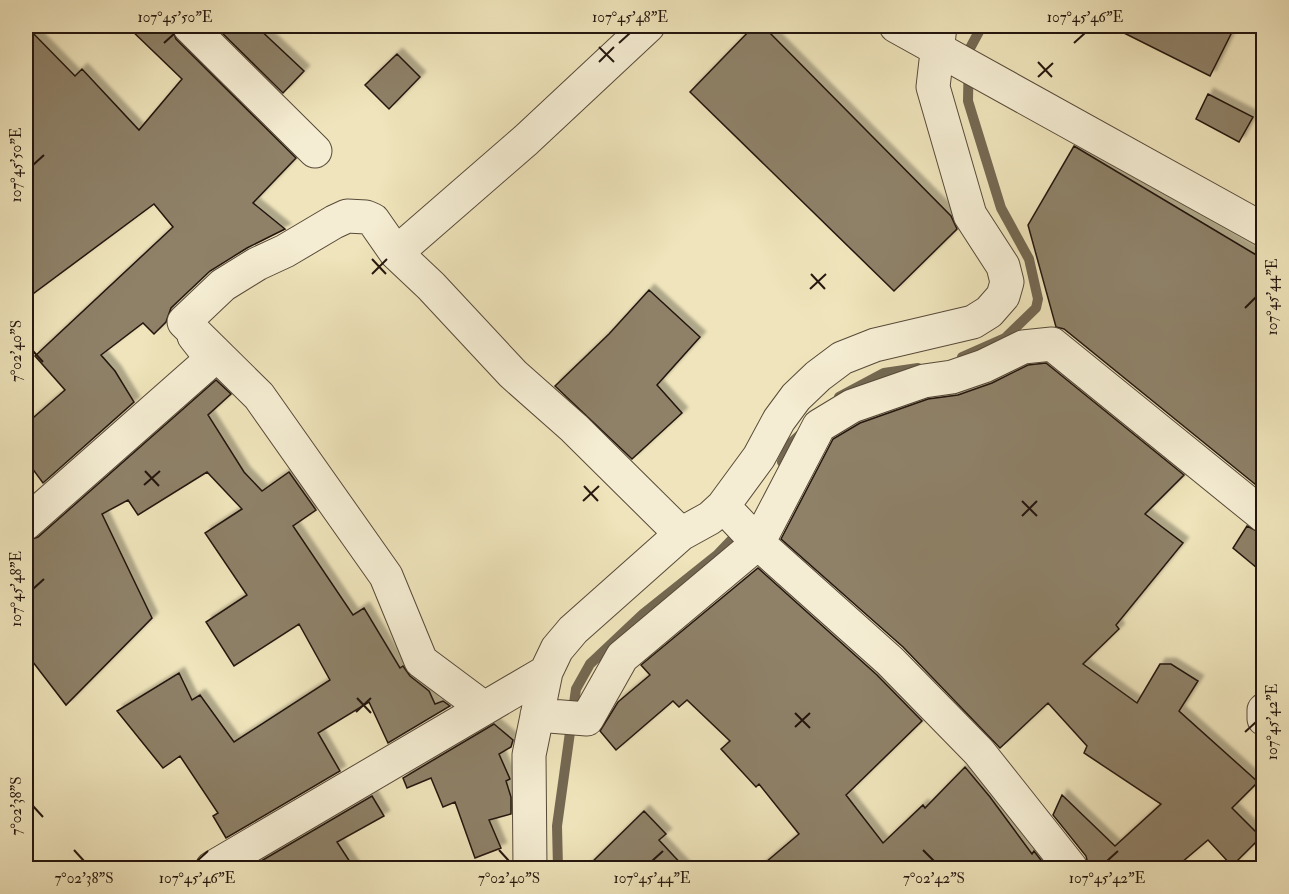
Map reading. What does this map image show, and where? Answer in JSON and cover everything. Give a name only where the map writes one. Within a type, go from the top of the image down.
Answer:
[{"type":"street","points":[[189,26],[315,151]]},
{"type":"street","points":[[396,253],[526,140],[648,26]]},
{"type":"street","points":[[896,26],[955,53],[1263,230]]},
{"type":"street","points":[[739,522],[759,457],[779,420],[796,397],[818,376],[842,358],[875,345],[973,322],[989,312],[1004,296],[1007,282],[1003,266],[970,215],[933,87],[955,53]]},
{"type":"street","points":[[184,322],[223,285],[313,232],[347,216],[358,215],[373,220],[396,253],[431,286],[513,374],[574,428],[681,534]]},
{"type":"street","points":[[26,523],[212,359],[184,322]]},
{"type":"street","points":[[184,322],[259,396],[386,576],[421,661],[483,708]]},
{"type":"street","points":[[555,716],[587,719],[622,657],[819,426],[852,406],[924,381],[952,377],[984,366],[1023,347],[1052,344],[1263,516]]},
{"type":"street","points":[[212,868],[546,672],[557,649],[573,630],[681,534],[710,518],[739,522],[890,661],[979,752],[1071,868]]},
{"type":"street","points":[[530,868],[529,755],[555,716],[546,672]]},
{"type":"street","points":[[1263,710],[1263,719]]},
{"type":"building","points":[[26,26],[75,76],[82,69],[139,130],[182,79],[127,26],[171,26],[176,39],[296,158],[253,203],[285,229],[247,248],[210,271],[171,308],[166,322],[154,334],[143,323],[101,355],[115,371],[134,402],[43,483],[26,460],[26,424],[65,390],[35,356],[173,227],[154,204],[26,299]]},
{"type":"building","points":[[215,26],[256,26],[304,71],[283,93]]},
{"type":"building","points":[[754,26],[763,26],[951,216],[957,229],[894,291],[690,92]]},
{"type":"building","points":[[1110,26],[1235,26],[1210,76]]},
{"type":"building","points":[[397,54],[420,77],[389,109],[365,85]]},
{"type":"building","points":[[1208,94],[1253,117],[1239,142],[1196,119]]},
{"type":"building","points":[[1074,146],[1263,259],[1263,486],[1261,489],[1064,329],[1056,327],[1028,225]]},
{"type":"building","points":[[649,290],[700,337],[657,385],[682,413],[632,459],[555,386],[609,334]]},
{"type":"building","points":[[1046,363],[1184,475],[1145,514],[1183,543],[1116,625],[1119,629],[1083,664],[1137,703],[1160,664],[1171,664],[1198,681],[1179,711],[1258,782],[1232,808],[1261,837],[1232,866],[1208,840],[1175,868],[1089,868],[1086,856],[1053,815],[1062,795],[1115,846],[1161,804],[1084,753],[1087,746],[1048,703],[1000,748],[903,647],[781,539],[833,439],[860,423],[928,399],[958,395],[992,383],[1028,365]]},
{"type":"building","points":[[216,380],[231,394],[208,415],[244,472],[262,491],[289,472],[316,510],[293,526],[353,615],[364,608],[400,668],[403,666],[410,676],[429,691],[435,704],[443,701],[450,706],[388,743],[369,702],[318,733],[340,771],[226,838],[213,816],[218,813],[180,756],[163,768],[117,711],[179,673],[192,700],[200,695],[234,742],[330,680],[299,624],[234,666],[206,622],[247,595],[205,533],[242,509],[207,472],[138,515],[128,500],[102,514],[152,618],[66,705],[26,653],[26,541],[38,537]]},
{"type":"building","points":[[1247,526],[1263,534],[1263,573],[1233,548]]},
{"type":"building","points":[[758,568],[877,675],[922,721],[846,795],[883,843],[923,805],[925,808],[965,767],[1032,854],[1034,851],[1047,868],[759,868],[799,834],[759,784],[756,787],[721,749],[730,741],[687,700],[679,707],[673,701],[616,750],[600,731],[618,702],[650,675],[641,665]]},
{"type":"building","points":[[494,724],[513,740],[511,747],[499,754],[510,779],[506,781],[511,797],[511,814],[489,820],[501,848],[475,858],[455,802],[443,807],[431,778],[407,788],[403,778]]},
{"type":"building","points":[[372,796],[384,816],[337,842],[354,868],[259,868],[256,864]]},
{"type":"building","points":[[644,811],[666,834],[659,840],[685,868],[586,868]]},
{"type":"waterway","points":[[962,357],[1005,338],[1036,308],[1038,299],[1029,259],[1001,208],[968,101],[969,50],[982,26]]},
{"type":"waterway","points":[[839,397],[884,373],[918,368]]},
{"type":"waterway","points":[[782,462],[791,443],[802,433]]},
{"type":"waterway","points":[[558,868],[557,826],[576,689],[590,664],[643,614],[717,555],[740,531]]}]
